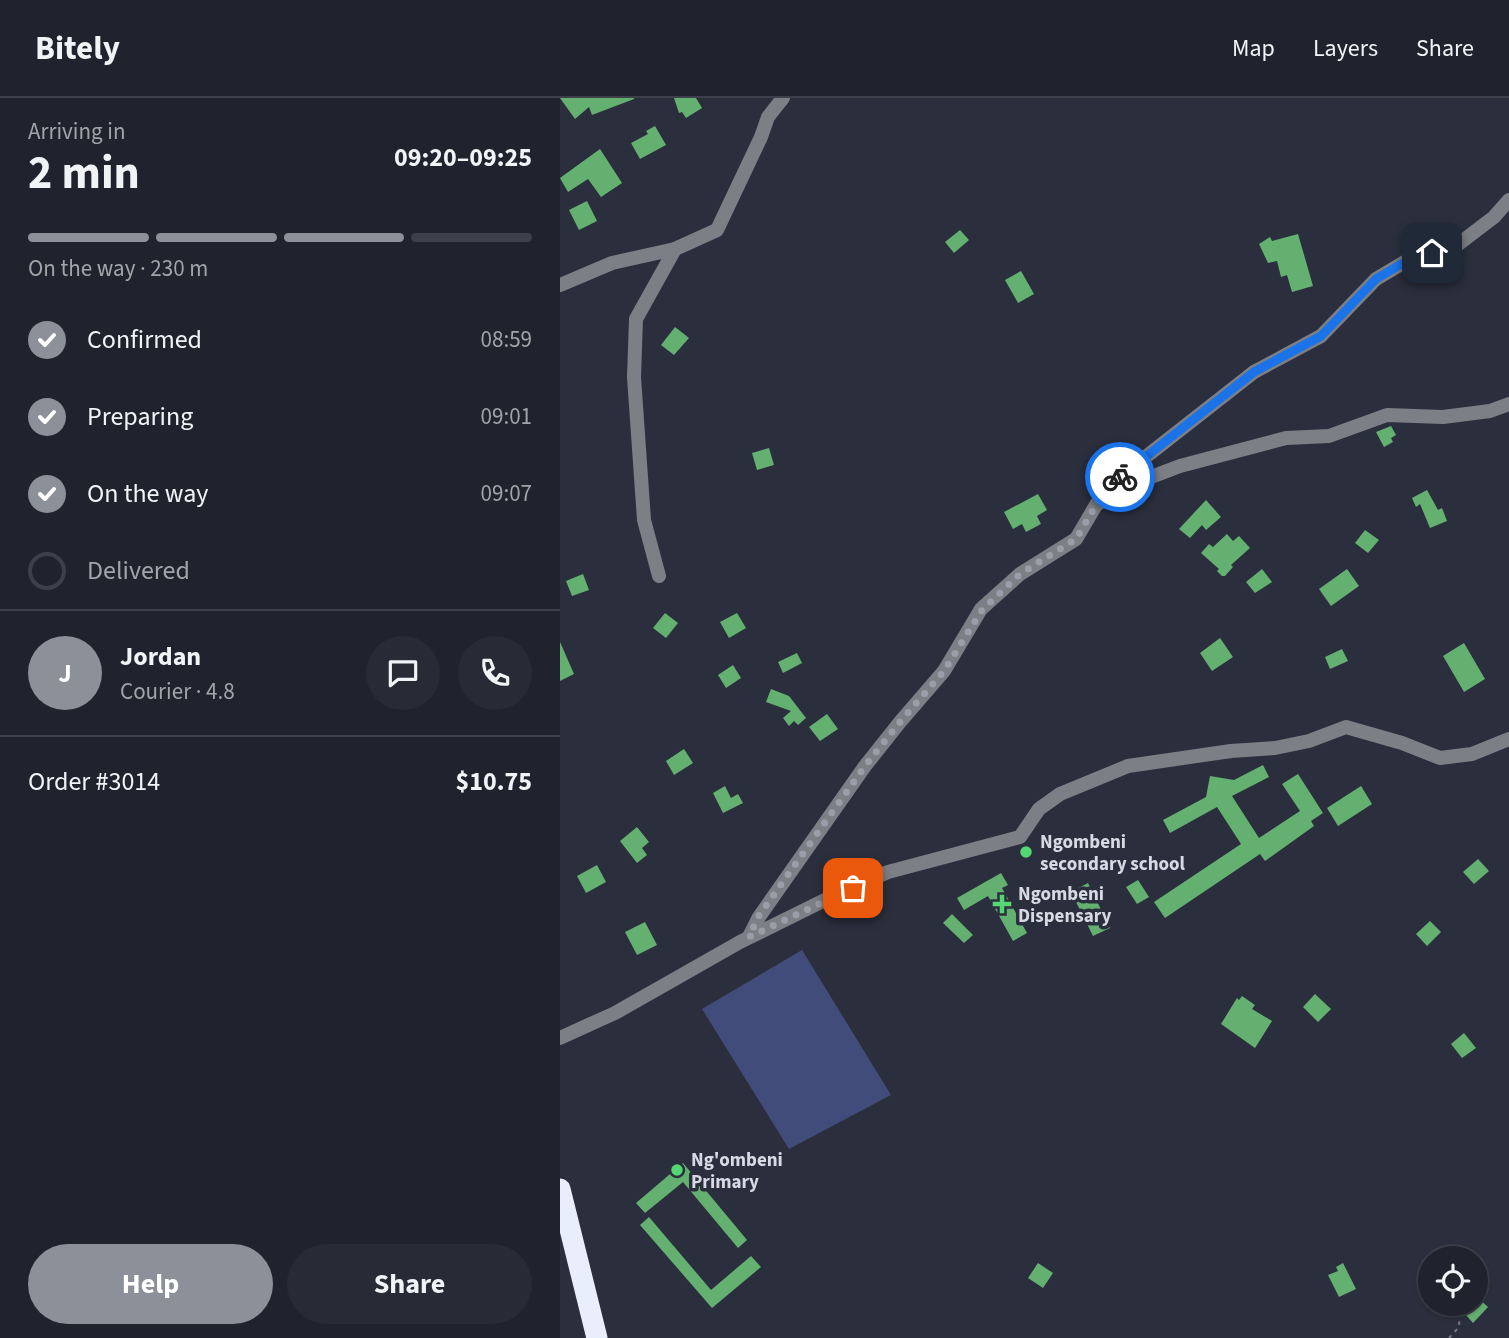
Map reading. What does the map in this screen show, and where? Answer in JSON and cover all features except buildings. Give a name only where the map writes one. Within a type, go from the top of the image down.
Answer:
[{"type":"highway","points":[[560,1189],[569,1257],[597,1338]]},
{"type":"street","points":[[560,285],[612,263],[675,248],[718,230],[768,117],[783,98]]},
{"type":"street","points":[[749,937],[758,917],[865,766],[944,671],[982,610],[1020,574],[1076,539],[1106,488],[1254,372],[1321,336],[1376,279],[1408,260],[1455,246],[1494,218],[1509,200]]},
{"type":"street","points":[[659,576],[644,520],[634,377],[636,319],[675,248]]},
{"type":"street","points":[[1095,506],[1130,485],[1180,466],[1286,438],[1329,436],[1387,415],[1443,417],[1490,411],[1509,404]]},
{"type":"street","points":[[560,1038],[615,1013],[749,937],[888,872],[1020,837],[1039,809],[1060,794],[1128,766],[1231,751],[1275,748],[1309,741],[1346,727],[1402,743],[1440,758],[1472,754],[1509,739]]},
{"type":"path","points":[[1449,1338],[1459,1327],[1460,1316]]},
{"type":"shaded area","points":[[802,950],[891,1095],[789,1149],[702,1009]]},
{"type":"way so far","points":[[853,888],[749,937],[758,917],[865,766],[944,671],[982,610],[1020,574],[1076,539],[1106,488],[1120,477]]},
{"type":"place","name":"Ngombeni secondary school","points":[[1026,852]]},
{"type":"place","name":"Ngombeni Dispensary","points":[[1002,904]]},
{"type":"place","name":"Ng'ombeni Primary","points":[[677,1170]]},
{"type":"route","points":[[1120,477],[1254,372],[1321,336],[1376,279],[1408,260],[1432,253]]}]
